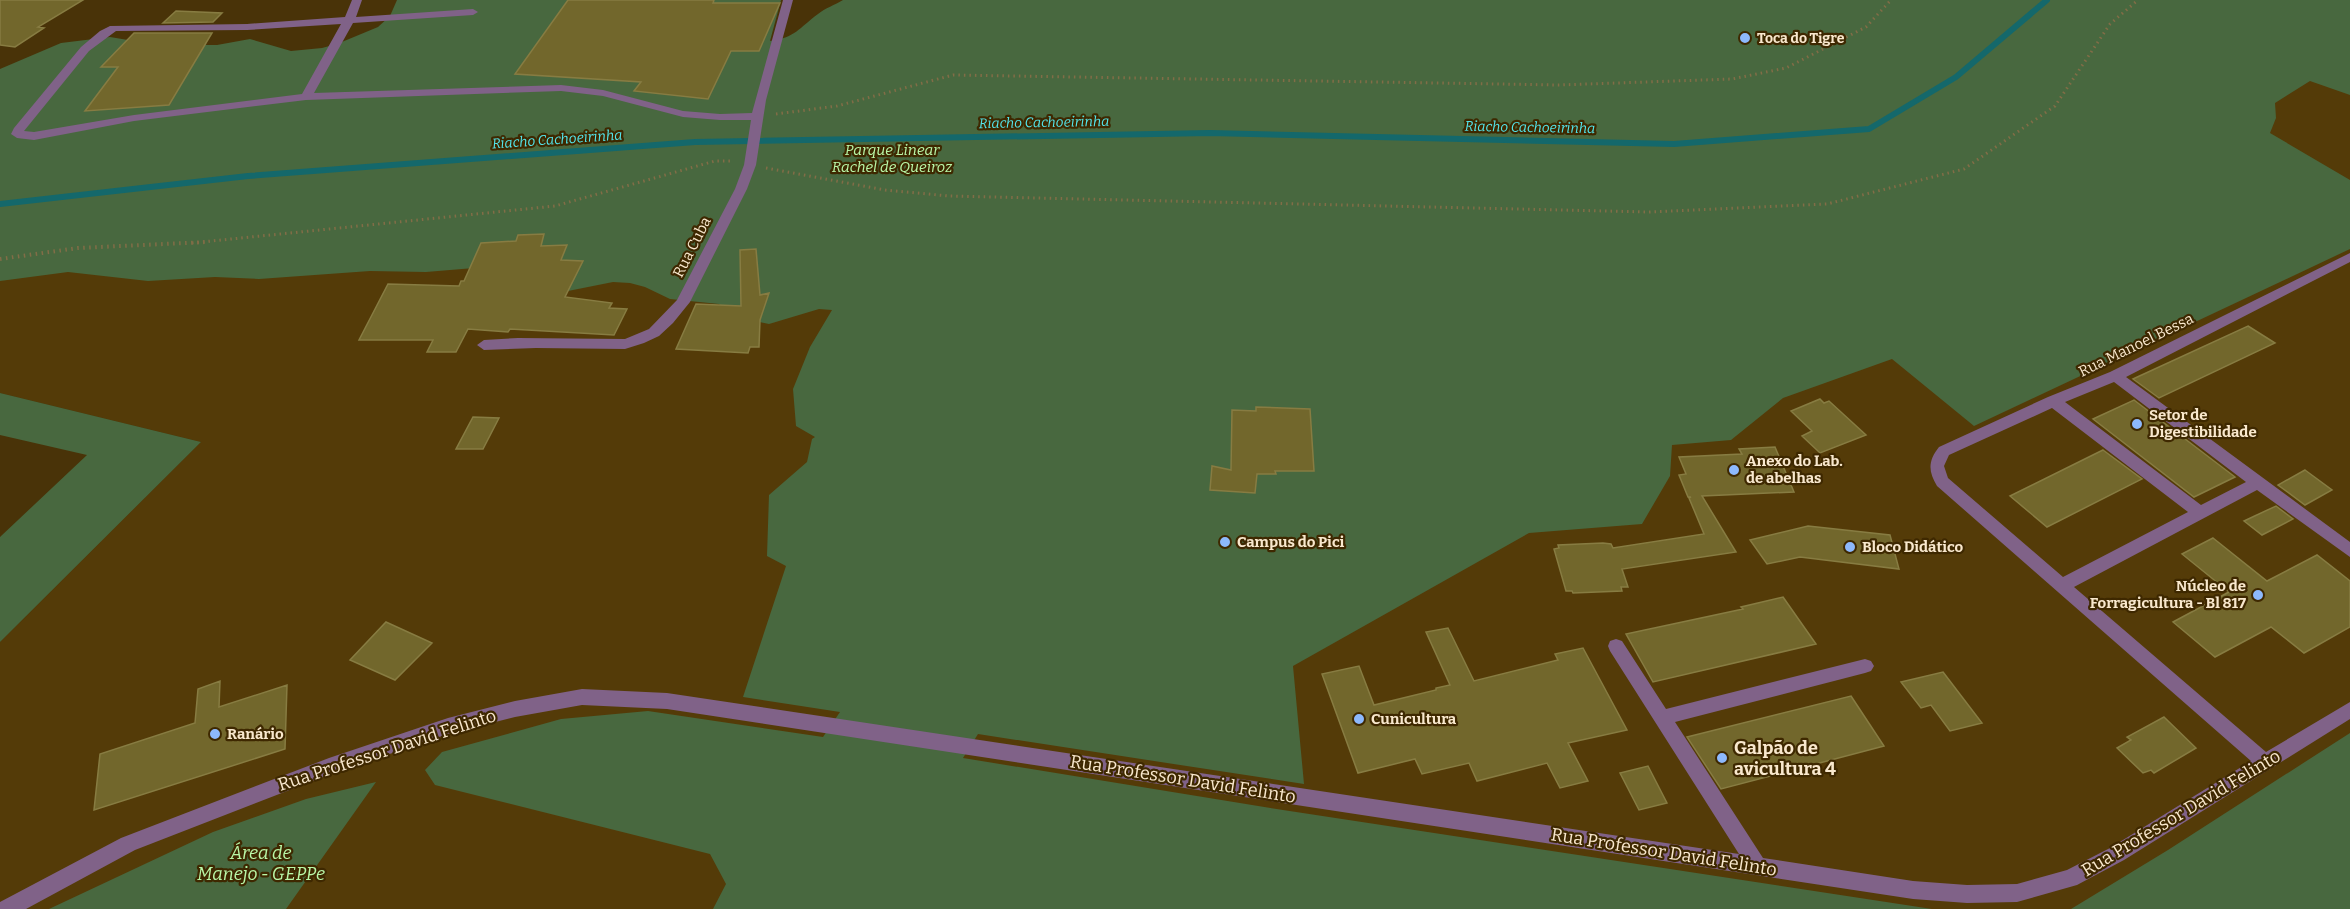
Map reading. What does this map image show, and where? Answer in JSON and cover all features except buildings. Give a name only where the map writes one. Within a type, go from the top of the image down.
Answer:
[{"type":"street","points":[[306,97],[349,20],[357,0]]},
{"type":"street","name":"Rua Cuba","points":[[483,345],[554,343],[612,347],[628,345],[660,329],[683,302],[741,189],[751,160],[756,119],[788,0]]},
{"type":"street","points":[[473,12],[247,27],[121,27],[108,30],[68,69],[17,134],[34,136],[134,118],[306,97],[561,88],[603,93],[683,114],[756,119]]},
{"type":"street","name":"Rua Manoel Bessa","points":[[2062,585],[1942,482],[1935,470],[1936,461],[1944,451],[2053,401],[2115,376],[2350,257]]},
{"type":"street","points":[[2115,376],[2350,551]]},
{"type":"street","points":[[2053,401],[2200,513]]},
{"type":"street","points":[[2260,482],[2062,585],[2265,762]]},
{"type":"street","points":[[1616,646],[1757,866]]},
{"type":"street","points":[[1662,718],[1865,666]]},
{"type":"street","name":"Rua Professor David Felinto","points":[[6,909],[128,844],[329,766],[448,726],[515,709],[582,698],[667,701],[1913,890],[1969,902],[2018,893],[2070,878],[2117,854],[2350,710]]},
{"type":"path","points":[[756,119],[837,106],[953,75],[1559,85],[1732,79],[1786,68],[1866,27],[1891,0]]},
{"type":"path","points":[[0,259],[78,248],[184,244],[555,206],[715,161],[726,160],[751,160],[885,190],[949,196],[1649,212],[1827,204],[1964,169],[2055,106],[2110,24],[2138,0]]},
{"type":"shaded area","name":"Campus do Pici","points":[[2350,0],[2350,909],[0,909],[0,642],[201,442],[0,393],[0,259]]},
{"type":"green space","name":"Parque Linear Rachel de Queiroz","points":[[397,0],[781,0],[770,41],[791,35],[821,12],[843,0],[2350,0],[2350,95],[2310,81],[2275,103],[2276,118],[2270,133],[2350,180],[2350,249],[1974,426],[1892,359],[1783,398],[1731,440],[1672,445],[1670,476],[1642,524],[1529,533],[1293,666],[1304,784],[978,734],[963,758],[1283,810],[1932,909],[713,909],[726,884],[710,854],[435,785],[425,770],[442,752],[561,719],[648,711],[823,737],[840,712],[743,697],[786,566],[767,556],[769,495],[807,462],[812,439],[815,437],[796,426],[793,389],[810,347],[832,310],[819,309],[769,324],[729,315],[719,304],[670,299],[645,287],[630,283],[613,282],[558,293],[498,266],[426,272],[370,271],[259,279],[215,277],[148,281],[68,272],[0,281],[0,69],[61,43],[110,37],[146,43],[188,45],[217,45],[250,39],[291,51],[322,48],[378,27],[390,16]]},
{"type":"green space","points":[[0,393],[201,442],[0,642],[0,537],[87,455],[0,435]]},
{"type":"green space","points":[[2350,733],[2350,909],[2071,909],[2168,850]]},
{"type":"green space","name":"Área de Manejo - GEPPe","points":[[376,782],[286,909],[49,909],[213,832],[306,799]]},
{"type":"waterway","name":"Riacho Cachoeirinha","points":[[0,204],[248,176],[695,142],[1210,133],[1674,144],[1869,129],[1956,77],[2047,0]]},
{"type":"place","name":"Toca do Tigre","points":[[1745,38]]},
{"type":"place","name":"Setor de Digestibilidade","points":[[2137,424]]},
{"type":"place","name":"Anexo do Lab. de abelhas","points":[[1734,470]]},
{"type":"place","name":"Campus do Pici","points":[[1225,542]]},
{"type":"place","name":"Bloco Didático","points":[[1850,547]]},
{"type":"place","name":"Núcleo de Forragicultura - Bl 817","points":[[2258,595]]},
{"type":"place","name":"Cunicultura","points":[[1359,719]]},
{"type":"place","name":"Ranário","points":[[215,734]]},
{"type":"place","name":"Galpão de avicultura 4","points":[[1722,758]]}]
